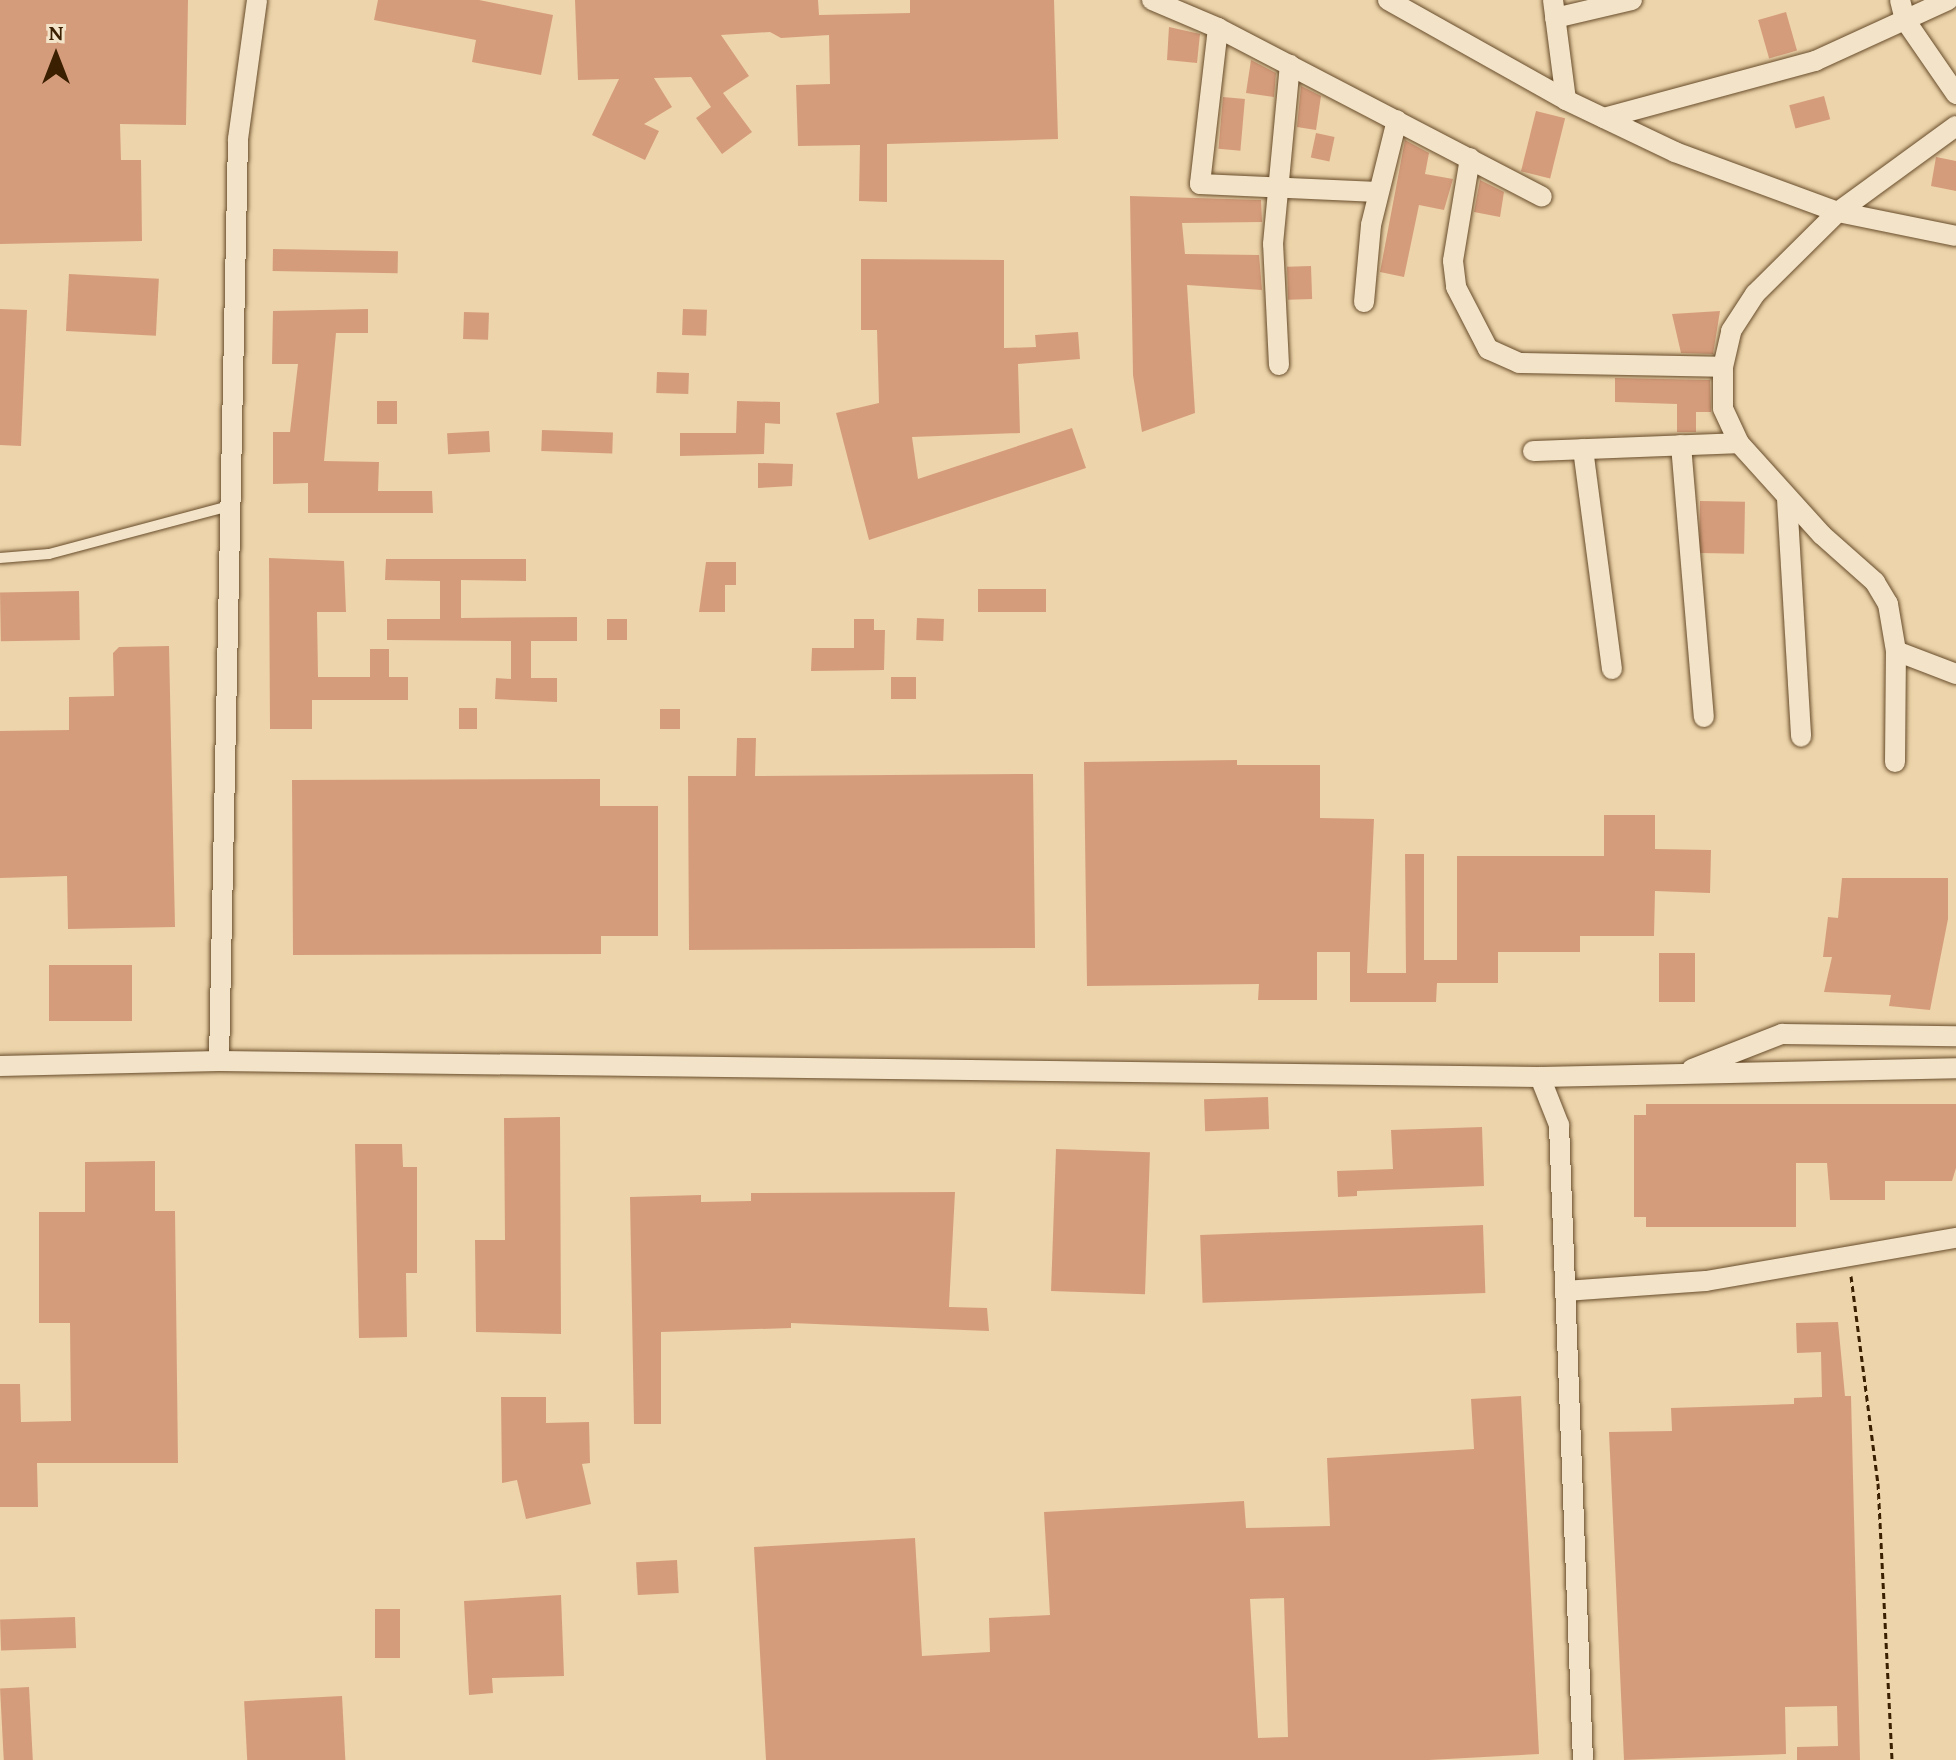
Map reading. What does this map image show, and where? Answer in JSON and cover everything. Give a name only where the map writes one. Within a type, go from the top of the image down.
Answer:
[{"type":"street","points":[[219,1061],[238,139],[257,0]]},
{"type":"street","points":[[1152,0],[1218,28],[1542,197]]},
{"type":"street","points":[[1388,0],[1566,100],[1604,118],[1838,212],[1956,236]]},
{"type":"street","points":[[1566,100],[1554,9],[1632,0]]},
{"type":"street","points":[[1604,118],[1815,61],[1902,10],[1948,0]]},
{"type":"street","points":[[1902,10],[1956,94]]},
{"type":"street","points":[[1218,28],[1200,184],[1378,192]]},
{"type":"street","points":[[1279,365],[1277,186],[1290,65]]},
{"type":"street","points":[[1364,302],[1378,192],[1397,120]]},
{"type":"street","points":[[1895,762],[1896,651],[1888,604],[1875,582],[1787,499],[1739,443],[1723,408],[1723,367],[1731,331],[1755,294],[1838,212],[1956,126]]},
{"type":"street","points":[[1470,158],[1453,261],[1456,287],[1488,349],[1519,363],[1723,367]]},
{"type":"street","points":[[1533,451],[1739,443]]},
{"type":"street","points":[[1681,445],[1704,717]]},
{"type":"street","points":[[1583,449],[1612,669]]},
{"type":"street","points":[[1787,499],[1801,737]]},
{"type":"street","points":[[1896,651],[1956,674]]},
{"type":"street","points":[[1685,1072],[1782,1034],[1956,1036]]},
{"type":"street","points":[[0,1066],[219,1061],[1540,1077],[1956,1068]]},
{"type":"street","points":[[1540,1077],[1559,1125],[1583,1760]]},
{"type":"street","points":[[1565,1291],[1706,1281],[1848,1253],[1956,1238]]},
{"type":"lane","points":[[0,558],[49,554],[230,506]]},
{"type":"path","points":[[1848,1253],[1878,1483],[1892,1760]]},
{"type":"building","points":[[0,0],[188,0],[186,125],[120,124],[121,160],[141,160],[142,241],[0,244]]},
{"type":"building","points":[[378,0],[479,0],[553,15],[541,75],[472,62],[476,40],[374,20]]},
{"type":"building","points":[[575,0],[818,0],[819,15],[910,13],[910,0],[1054,0],[1058,139],[887,144],[887,202],[859,201],[860,145],[798,146],[796,85],[830,84],[829,35],[781,38],[770,32],[721,35],[749,76],[723,93],[752,132],[722,154],[696,118],[711,107],[691,77],[654,78],[672,107],[644,124],[659,131],[645,160],[592,135],[619,79],[578,80]]},
{"type":"building","points":[[1786,12],[1797,50],[1769,58],[1758,20]]},
{"type":"building","points":[[1169,27],[1200,34],[1197,63],[1167,60]]},
{"type":"building","points":[[1251,60],[1276,73],[1274,97],[1246,93]]},
{"type":"building","points":[[1301,86],[1321,96],[1316,130],[1297,127]]},
{"type":"building","points":[[1824,96],[1830,119],[1795,128],[1789,105]]},
{"type":"building","points":[[1223,97],[1245,99],[1240,151],[1218,149]]},
{"type":"building","points":[[1536,111],[1565,118],[1550,178],[1521,171]]},
{"type":"building","points":[[1316,133],[1335,137],[1329,161],[1311,157]]},
{"type":"building","points":[[1405,140],[1429,153],[1425,174],[1453,179],[1444,210],[1419,205],[1404,277],[1380,272]]},
{"type":"building","points":[[1936,157],[1956,161],[1956,191],[1931,186]]},
{"type":"building","points":[[1480,180],[1504,192],[1500,217],[1474,212]]},
{"type":"building","points":[[1130,196],[1261,200],[1262,222],[1182,223],[1185,254],[1259,255],[1262,290],[1187,285],[1195,413],[1142,432],[1133,375]]},
{"type":"building","points":[[273,249],[398,251],[398,273],[273,271]]},
{"type":"building","points":[[861,259],[1004,260],[1004,348],[1036,347],[1035,335],[1078,332],[1080,359],[1018,364],[1020,433],[912,437],[918,479],[1072,428],[1086,468],[869,540],[836,413],[879,403],[877,330],[861,330]]},
{"type":"building","points":[[1311,266],[1312,299],[1288,300],[1287,267]]},
{"type":"building","points":[[69,274],[159,279],[156,336],[66,331]]},
{"type":"building","points":[[0,309],[27,310],[21,446],[0,445]]},
{"type":"building","points":[[368,309],[368,333],[336,333],[324,461],[379,462],[378,491],[432,491],[433,513],[308,513],[308,483],[273,484],[273,432],[290,432],[298,364],[272,364],[273,311]]},
{"type":"building","points":[[683,309],[707,310],[706,336],[682,335]]},
{"type":"building","points":[[1720,311],[1713,354],[1681,353],[1672,314]]},
{"type":"building","points":[[464,312],[489,313],[488,340],[463,339]]},
{"type":"building","points":[[657,372],[689,373],[688,394],[656,393]]},
{"type":"building","points":[[1615,378],[1710,380],[1711,412],[1696,412],[1696,432],[1677,432],[1677,404],[1615,402]]},
{"type":"building","points":[[377,401],[397,401],[397,424],[377,424]]},
{"type":"building","points":[[737,401],[780,402],[780,424],[765,423],[764,454],[680,456],[680,433],[736,433]]},
{"type":"building","points":[[542,430],[613,432],[612,453],[541,451]]},
{"type":"building","points":[[489,431],[490,452],[448,454],[447,433]]},
{"type":"building","points":[[758,463],[793,464],[792,486],[758,488]]},
{"type":"building","points":[[1700,501],[1745,502],[1744,554],[1699,553]]},
{"type":"building","points":[[269,558],[344,561],[346,612],[317,612],[318,677],[370,677],[370,649],[389,649],[389,677],[408,677],[408,700],[312,700],[312,729],[270,729]]},
{"type":"building","points":[[386,559],[526,559],[526,581],[461,580],[461,618],[577,617],[577,641],[531,641],[531,678],[557,678],[557,702],[495,699],[496,678],[511,679],[511,641],[387,640],[387,619],[440,619],[440,581],[385,580]]},
{"type":"building","points":[[706,562],[736,562],[736,585],[725,585],[725,612],[699,612]]},
{"type":"building","points":[[978,589],[1046,589],[1046,612],[978,612]]},
{"type":"building","points":[[79,591],[80,640],[1,641],[0,592]]},
{"type":"building","points":[[917,618],[944,619],[943,641],[916,640]]},
{"type":"building","points":[[607,619],[627,619],[627,640],[607,640]]},
{"type":"building","points":[[854,619],[874,619],[874,630],[885,630],[884,670],[811,671],[812,648],[854,648]]},
{"type":"building","points":[[169,646],[175,927],[68,929],[67,876],[0,878],[0,731],[69,730],[69,697],[114,696],[113,653],[119,647]]},
{"type":"building","points":[[891,677],[916,677],[916,699],[891,699]]},
{"type":"building","points":[[459,708],[477,708],[477,729],[459,729]]},
{"type":"building","points":[[660,709],[680,709],[680,729],[660,729]]},
{"type":"building","points":[[737,738],[756,738],[755,776],[1033,774],[1035,948],[689,950],[688,776],[736,776]]},
{"type":"building","points":[[1237,760],[1237,765],[1320,765],[1320,818],[1374,819],[1367,973],[1406,973],[1405,854],[1424,854],[1424,960],[1457,960],[1457,856],[1604,856],[1604,815],[1655,815],[1655,849],[1711,850],[1710,893],[1655,891],[1654,936],[1580,936],[1580,952],[1498,952],[1498,983],[1437,983],[1436,1002],[1350,1002],[1350,952],[1317,952],[1317,1000],[1258,1000],[1259,984],[1087,986],[1084,762]]},
{"type":"building","points":[[600,779],[600,806],[658,806],[658,936],[601,936],[601,954],[293,955],[292,780]]},
{"type":"building","points":[[1842,878],[1948,878],[1948,919],[1930,1010],[1889,1006],[1891,995],[1824,992],[1832,957],[1823,957],[1828,917],[1838,918]]},
{"type":"building","points":[[1659,953],[1695,953],[1695,1002],[1659,1002]]},
{"type":"building","points":[[49,965],[132,965],[132,1021],[49,1021]]},
{"type":"building","points":[[1268,1097],[1269,1129],[1205,1131],[1204,1099]]},
{"type":"building","points":[[1646,1104],[1956,1104],[1956,1168],[1952,1181],[1885,1181],[1885,1200],[1830,1200],[1827,1163],[1796,1163],[1796,1227],[1646,1227],[1646,1217],[1634,1217],[1634,1115],[1646,1115]]},
{"type":"building","points":[[560,1117],[561,1334],[476,1332],[475,1240],[505,1240],[504,1118]]},
{"type":"building","points":[[1482,1127],[1484,1186],[1357,1191],[1357,1196],[1338,1197],[1337,1171],[1393,1169],[1391,1130]]},
{"type":"building","points":[[355,1144],[402,1144],[403,1167],[417,1167],[417,1273],[406,1273],[407,1337],[359,1338]]},
{"type":"building","points":[[1056,1149],[1150,1152],[1145,1294],[1051,1291]]},
{"type":"building","points":[[155,1161],[155,1211],[175,1211],[178,1463],[37,1463],[38,1507],[0,1507],[0,1384],[20,1384],[21,1422],[71,1421],[70,1323],[39,1323],[39,1212],[85,1212],[85,1162]]},
{"type":"building","points":[[955,1192],[949,1307],[987,1308],[989,1331],[791,1323],[791,1328],[661,1332],[661,1424],[634,1424],[630,1197],[701,1195],[701,1202],[751,1201],[751,1193]]},
{"type":"building","points":[[1483,1225],[1485,1293],[1203,1303],[1200,1235]]},
{"type":"building","points":[[1838,1322],[1845,1396],[1851,1396],[1860,1760],[1797,1760],[1797,1747],[1838,1746],[1837,1706],[1785,1707],[1786,1754],[1624,1760],[1609,1432],[1672,1431],[1671,1408],[1794,1404],[1794,1398],[1822,1397],[1821,1352],[1797,1353],[1796,1323]]},
{"type":"building","points":[[1521,1396],[1539,1754],[1429,1760],[766,1760],[754,1547],[915,1538],[922,1656],[990,1652],[989,1618],[1050,1615],[1044,1512],[1244,1501],[1246,1528],[1330,1526],[1327,1458],[1474,1449],[1471,1399]],"holes":[[[1284,1598],[1288,1737],[1258,1738],[1250,1599]]]},
{"type":"building","points":[[501,1397],[546,1397],[546,1423],[589,1422],[590,1463],[582,1464],[591,1504],[526,1519],[517,1480],[502,1483]]},
{"type":"building","points":[[677,1560],[679,1593],[638,1595],[636,1562]]},
{"type":"building","points":[[561,1595],[564,1676],[492,1678],[493,1693],[469,1695],[464,1601]]},
{"type":"building","points":[[375,1609],[400,1609],[400,1658],[375,1658]]},
{"type":"building","points":[[75,1617],[76,1648],[1,1651],[0,1620]]},
{"type":"building","points":[[29,1687],[33,1760],[4,1760],[0,1689]]},
{"type":"building","points":[[342,1696],[345,1760],[247,1760],[244,1701]]}]
